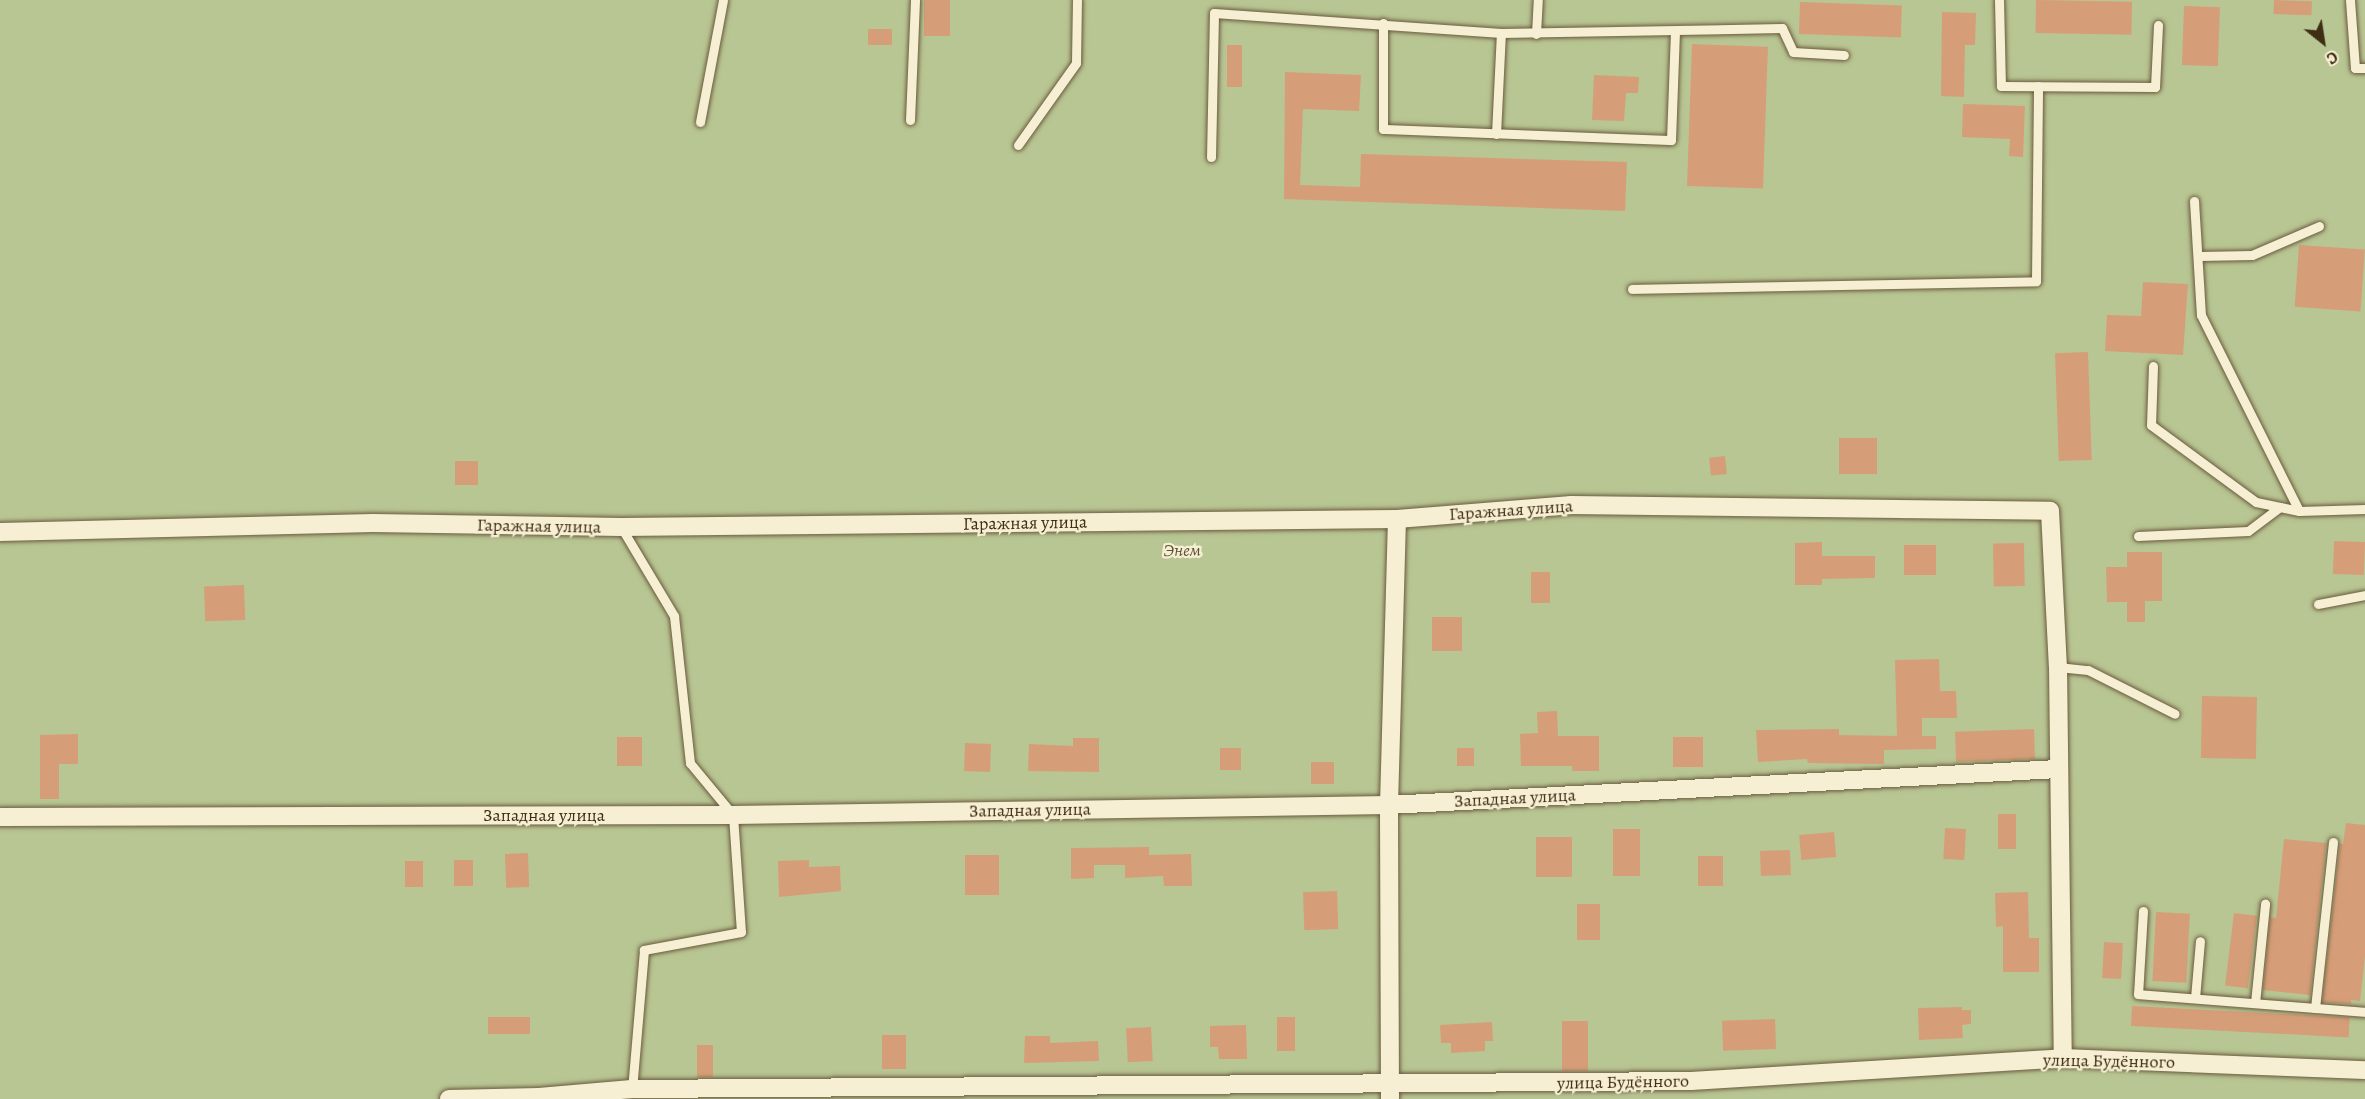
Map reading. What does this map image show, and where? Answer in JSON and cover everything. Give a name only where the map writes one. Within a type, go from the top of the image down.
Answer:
[{"type":"street","name":"Гаражная улица","points":[[0,532],[373,524],[621,527],[1397,519],[1571,505],[2050,511],[2058,667]]},
{"type":"street","points":[[1390,1092],[1389,805],[1397,519]]},
{"type":"street","points":[[2058,667],[2063,1058]]},
{"type":"street","name":"Западная улица","points":[[0,817],[733,815],[1389,805],[2058,769]]},
{"type":"street","name":"улица Будённого","points":[[449,1099],[539,1098],[632,1089],[1390,1092],[1691,1081],[2063,1058],[2365,1070]]},
{"type":"lane","points":[[700,122],[723,0]]},
{"type":"lane","points":[[910,120],[915,0]]},
{"type":"lane","points":[[1018,145],[1076,63],[1077,0]]},
{"type":"lane","points":[[1536,34],[1538,0]]},
{"type":"lane","points":[[1999,0],[2001,86],[2155,87],[2158,25]]},
{"type":"lane","points":[[2350,0],[2355,68],[2365,68]]},
{"type":"lane","points":[[1211,157],[1214,13],[1536,34],[1782,28],[1793,52],[1844,55]]},
{"type":"lane","points":[[1383,23],[1383,129],[1671,140],[1675,31]]},
{"type":"lane","points":[[1496,134],[1501,33]]},
{"type":"lane","points":[[1632,289],[2036,281],[2038,86]]},
{"type":"lane","points":[[2194,201],[2201,315],[2299,511]]},
{"type":"lane","points":[[2199,256],[2252,255],[2319,226]]},
{"type":"lane","points":[[2152,366],[2151,425],[2256,502],[2299,511],[2365,509]]},
{"type":"lane","points":[[2138,537],[2248,531],[2280,507]]},
{"type":"lane","points":[[621,527],[674,616],[690,763],[733,815],[741,932],[644,950],[632,1089]]},
{"type":"lane","points":[[2318,604],[2365,595]]},
{"type":"lane","points":[[2058,667],[2088,670],[2175,714]]},
{"type":"lane","points":[[2315,1008],[2333,843]]},
{"type":"lane","points":[[2255,1004],[2265,904]]},
{"type":"lane","points":[[2143,911],[2138,994],[2365,1012]]},
{"type":"lane","points":[[2195,998],[2200,941]]},
{"type":"green space","name":"Энем","points":[[0,0],[2365,0],[2365,1099],[0,1099]]},
{"type":"building","points":[[924,0],[950,0],[950,36],[924,36]]},
{"type":"building","points":[[2036,0],[2132,2],[2131,35],[2035,33]]},
{"type":"building","points":[[2274,0],[2312,1],[2311,15],[2274,14]]},
{"type":"building","points":[[1800,2],[1902,6],[1901,38],[1799,34]]},
{"type":"building","points":[[2184,6],[2220,7],[2218,66],[2182,65]]},
{"type":"building","points":[[1942,12],[1976,13],[1975,45],[1965,45],[1964,97],[1941,96]]},
{"type":"building","points":[[868,29],[892,29],[892,45],[868,45]]},
{"type":"building","points":[[1692,44],[1768,47],[1763,189],[1687,186]]},
{"type":"building","points":[[1227,45],[1242,45],[1242,87],[1227,87]]},
{"type":"building","points":[[1285,72],[1361,75],[1359,111],[1303,109],[1300,185],[1360,187],[1361,154],[1627,162],[1625,211],[1284,199]]},
{"type":"building","points":[[1594,75],[1639,77],[1638,93],[1626,93],[1624,121],[1592,120]]},
{"type":"building","points":[[1963,104],[2025,106],[2023,157],[2009,156],[2010,139],[1962,137]]},
{"type":"building","points":[[2299,245],[2365,250],[2361,311],[2295,307]]},
{"type":"building","points":[[2143,282],[2188,284],[2183,355],[2105,351],[2107,315],[2141,316]]},
{"type":"building","points":[[2088,352],[2092,460],[2059,461],[2055,353]]},
{"type":"building","points":[[1839,438],[1877,438],[1877,474],[1839,474]]},
{"type":"building","points":[[1725,456],[1727,474],[1711,476],[1709,458]]},
{"type":"building","points":[[455,461],[478,461],[478,485],[455,485]]},
{"type":"building","points":[[2334,541],[2365,542],[2364,575],[2333,574]]},
{"type":"building","points":[[1822,542],[1822,556],[1875,556],[1875,578],[1822,579],[1822,585],[1795,585],[1795,543]]},
{"type":"building","points":[[2024,543],[2025,586],[1994,587],[1993,544]]},
{"type":"building","points":[[1904,545],[1936,545],[1936,575],[1904,575]]},
{"type":"building","points":[[2127,552],[2162,552],[2162,601],[2145,601],[2145,622],[2127,622],[2127,602],[2107,602],[2106,567],[2127,567]]},
{"type":"building","points":[[1531,572],[1550,572],[1550,603],[1531,603]]},
{"type":"building","points":[[244,585],[245,620],[205,621],[204,586]]},
{"type":"building","points":[[1432,617],[1462,617],[1462,651],[1432,651]]},
{"type":"building","points":[[1939,659],[1940,691],[1956,691],[1957,718],[1922,718],[1922,736],[1936,736],[1936,749],[1884,750],[1884,764],[1808,763],[1807,759],[1758,762],[1756,730],[1839,729],[1839,735],[1897,736],[1895,660]]},
{"type":"building","points":[[2202,696],[2257,697],[2256,759],[2201,758]]},
{"type":"building","points":[[1557,711],[1558,736],[1599,736],[1599,771],[1572,771],[1572,766],[1521,766],[1520,734],[1538,733],[1537,712]]},
{"type":"building","points":[[2034,729],[2035,759],[1956,762],[1955,732]]},
{"type":"building","points":[[78,734],[78,764],[59,764],[59,799],[40,799],[40,735]]},
{"type":"building","points":[[617,737],[642,737],[642,766],[617,766]]},
{"type":"building","points":[[1673,737],[1703,737],[1703,767],[1673,767]]},
{"type":"building","points":[[1073,738],[1099,738],[1099,772],[1028,771],[1029,744],[1073,746]]},
{"type":"building","points":[[965,743],[991,744],[990,772],[964,771]]},
{"type":"building","points":[[1220,748],[1241,748],[1241,770],[1220,770]]},
{"type":"building","points":[[1457,748],[1474,748],[1474,766],[1457,766]]},
{"type":"building","points":[[1311,762],[1334,762],[1334,784],[1311,784]]},
{"type":"building","points":[[1998,814],[2016,814],[2016,849],[1998,849]]},
{"type":"building","points":[[2346,823],[2365,825],[2365,956],[2360,1001],[2351,1000],[2351,1004],[2322,1002],[2340,844],[2343,844]]},
{"type":"building","points":[[1945,828],[1966,829],[1964,860],[1943,859]]},
{"type":"building","points":[[1613,829],[1640,829],[1640,876],[1613,876]]},
{"type":"building","points":[[1834,832],[1836,857],[1801,860],[1799,835]]},
{"type":"building","points":[[1536,837],[1572,837],[1572,877],[1536,877]]},
{"type":"building","points":[[2284,839],[2326,843],[2310,995],[2263,990],[2270,917],[2276,918]]},
{"type":"building","points":[[1149,847],[1149,855],[1191,854],[1192,886],[1164,886],[1163,876],[1125,878],[1125,865],[1094,865],[1094,878],[1071,879],[1071,848]]},
{"type":"building","points":[[1790,850],[1791,875],[1761,876],[1760,851]]},
{"type":"building","points":[[528,853],[529,887],[506,888],[505,854]]},
{"type":"building","points":[[965,855],[999,855],[999,895],[965,895]]},
{"type":"building","points":[[1698,856],[1723,856],[1723,886],[1698,886]]},
{"type":"building","points":[[454,860],[473,860],[473,886],[454,886]]},
{"type":"building","points":[[809,860],[809,867],[840,866],[841,891],[779,897],[778,861]]},
{"type":"building","points":[[405,861],[423,861],[423,887],[405,887]]},
{"type":"building","points":[[1337,891],[1338,929],[1304,930],[1303,892]]},
{"type":"building","points":[[2028,892],[2029,938],[2039,938],[2039,972],[2003,972],[2003,926],[1996,927],[1995,893]]},
{"type":"building","points":[[1577,904],[1600,904],[1600,940],[1577,940]]},
{"type":"building","points":[[2156,912],[2190,914],[2186,983],[2152,981]]},
{"type":"building","points":[[2234,913],[2257,916],[2248,988],[2225,985]]},
{"type":"building","points":[[2104,942],[2123,943],[2121,979],[2102,978]]},
{"type":"building","points":[[2132,1006],[2350,1017],[2349,1037],[2131,1026]]},
{"type":"building","points":[[1962,1007],[1962,1010],[1971,1010],[1971,1024],[1962,1025],[1963,1038],[1919,1040],[1918,1008]]},
{"type":"building","points":[[488,1017],[530,1017],[530,1034],[488,1034]]},
{"type":"building","points":[[1277,1017],[1295,1017],[1295,1051],[1277,1051]]},
{"type":"building","points":[[1775,1019],[1776,1049],[1723,1051],[1722,1021]]},
{"type":"building","points":[[1562,1021],[1588,1021],[1588,1071],[1562,1071]]},
{"type":"building","points":[[1492,1022],[1493,1041],[1485,1041],[1485,1051],[1451,1053],[1451,1043],[1441,1043],[1440,1025]]},
{"type":"building","points":[[1246,1025],[1247,1059],[1219,1059],[1218,1047],[1210,1047],[1210,1026]]},
{"type":"building","points":[[1151,1027],[1153,1061],[1128,1062],[1126,1028]]},
{"type":"building","points":[[882,1035],[906,1035],[906,1069],[882,1069]]},
{"type":"building","points":[[1025,1036],[1050,1036],[1050,1043],[1098,1041],[1099,1061],[1024,1063]]},
{"type":"building","points":[[697,1045],[713,1045],[713,1077],[697,1077]]}]
